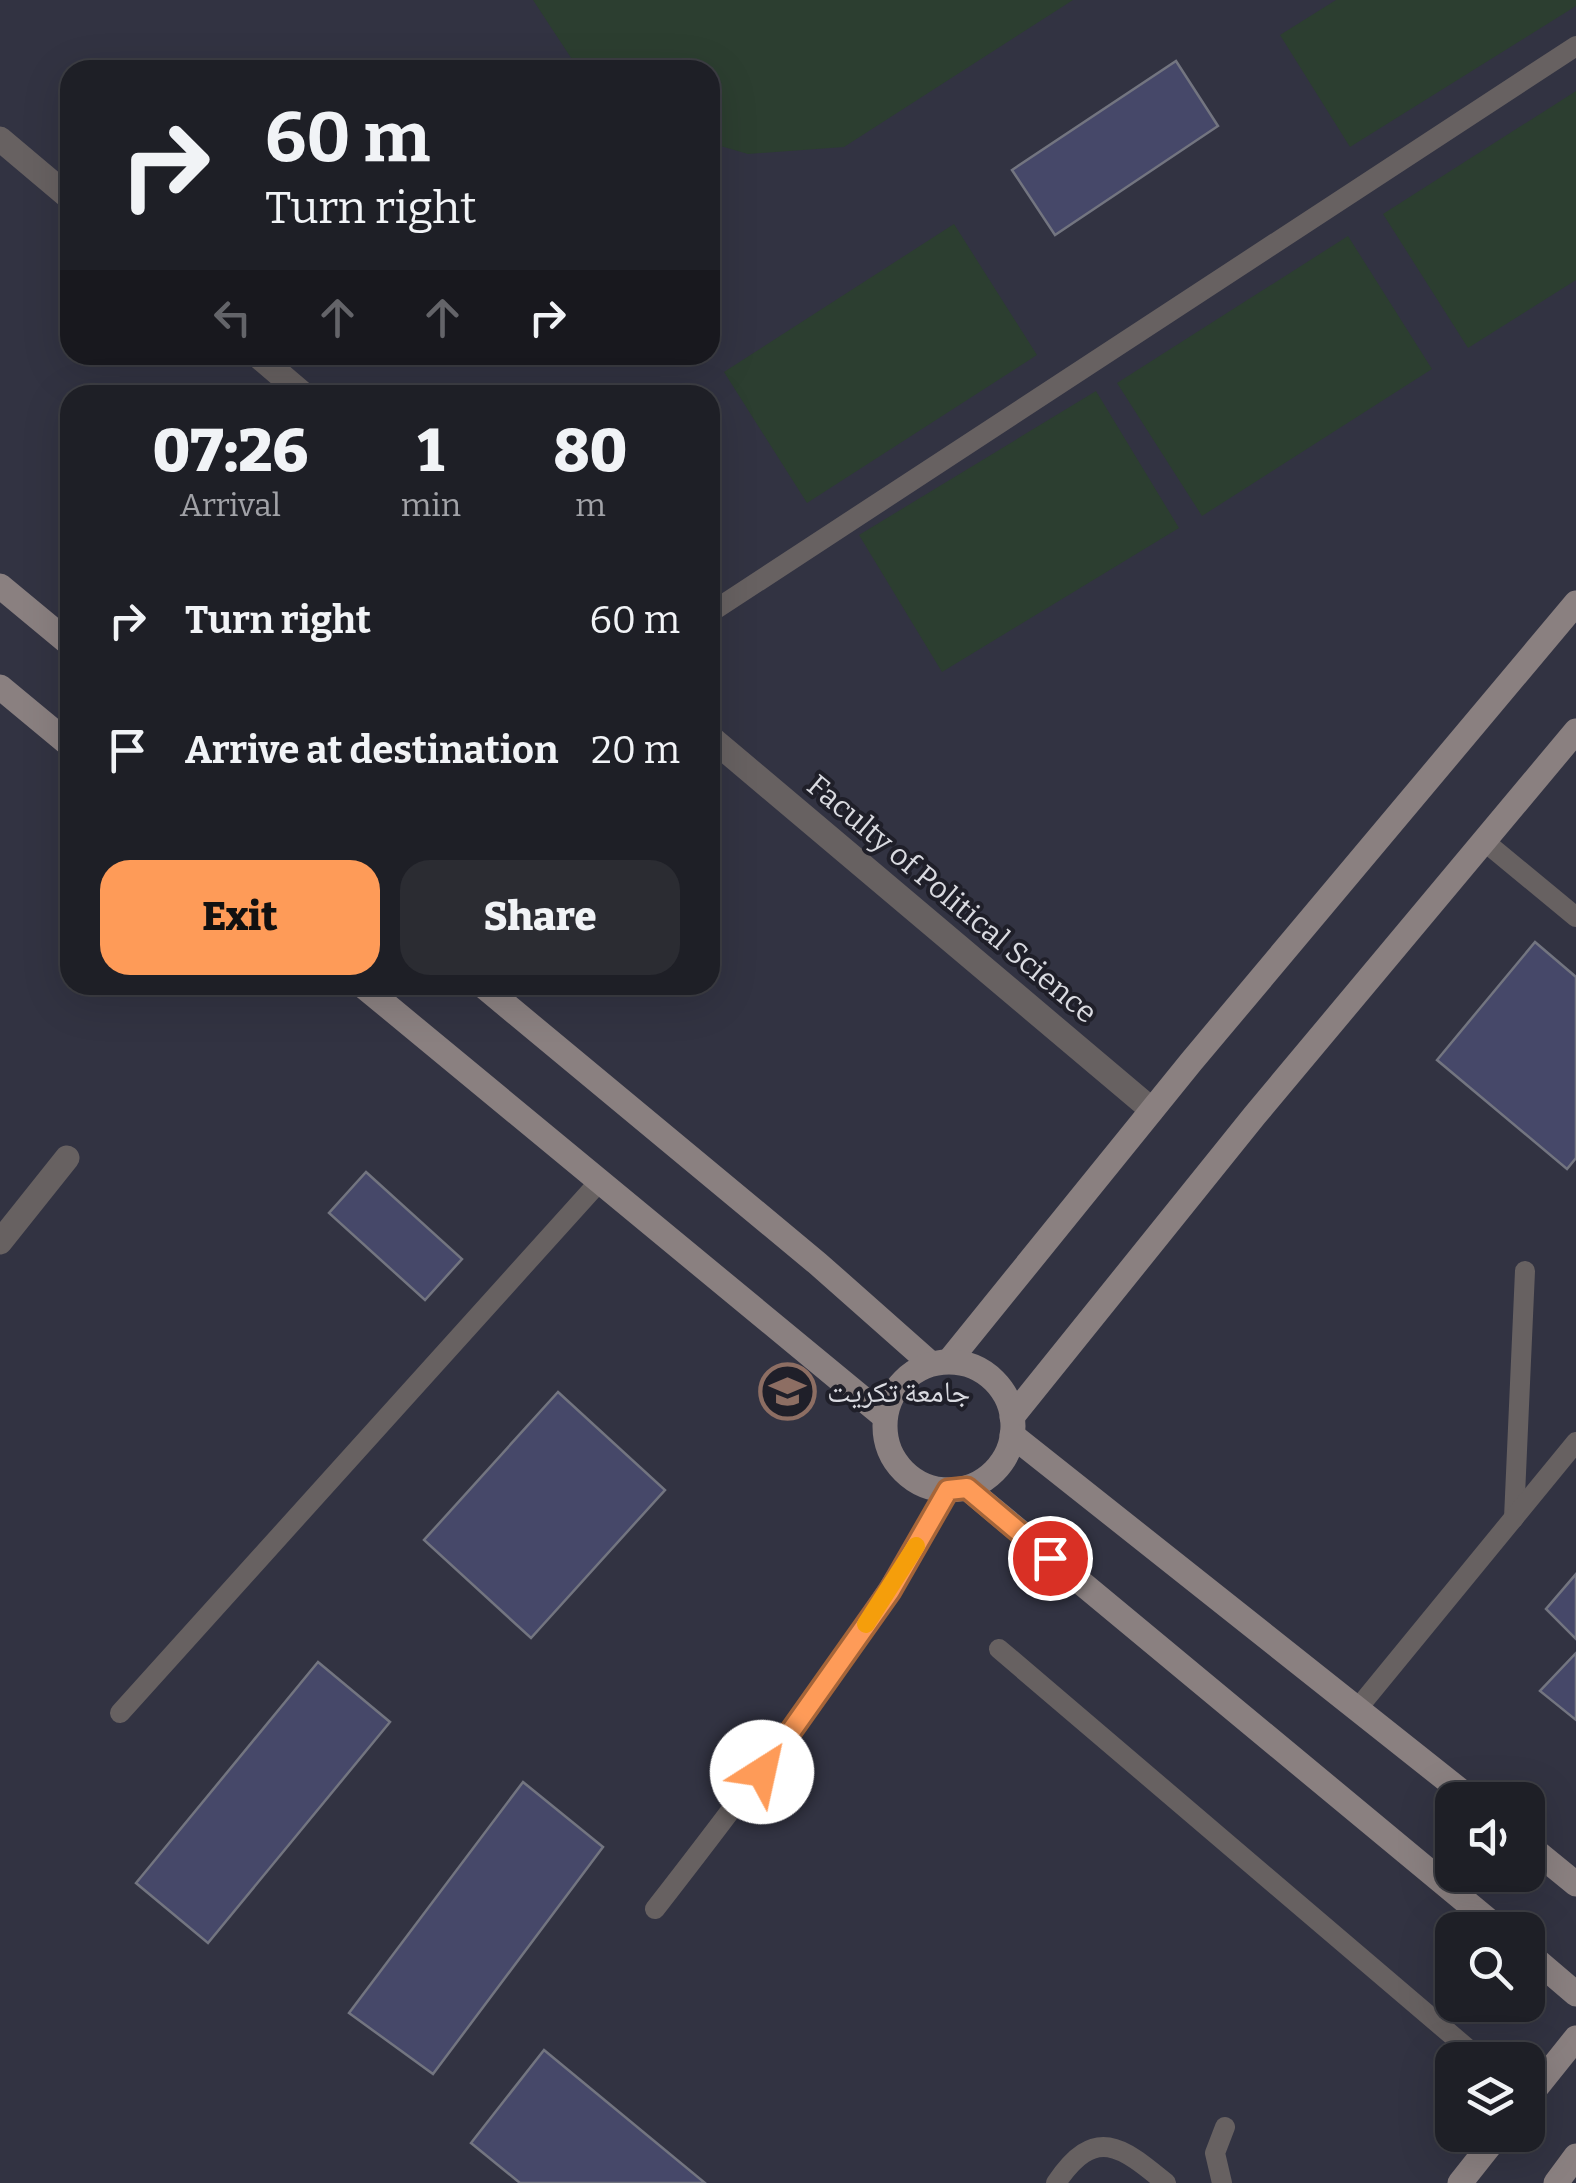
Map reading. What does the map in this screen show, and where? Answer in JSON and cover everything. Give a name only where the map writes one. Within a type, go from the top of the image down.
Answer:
[{"type":"street","points":[[0,139],[60,190]]},
{"type":"street","points":[[268,365],[292,385]]},
{"type":"street","points":[[0,586],[60,636]]},
{"type":"street","points":[[1478,1912],[958,1489],[914,1480],[900,1468],[885,1435],[885,1416],[900,1383],[939,1362],[1576,603]]},
{"type":"street","points":[[0,687],[60,736]]},
{"type":"street","points":[[958,1489],[998,1468],[1012,1426],[1576,731]]},
{"type":"street","name":"Faculty of Political Science","points":[[720,745],[1152,1110]]},
{"type":"street","points":[[374,995],[885,1416]]},
{"type":"street","points":[[494,995],[939,1362],[967,1364],[998,1383],[1012,1426],[1450,1782]]},
{"type":"street","points":[[0,1242],[67,1158]]},
{"type":"street","points":[[1545,1859],[1576,1884]]},
{"type":"street","points":[[1545,1968],[1576,1994]]},
{"type":"street","points":[[1545,2077],[1576,2038]]},
{"type":"street","points":[[1460,2183],[1485,2152]]},
{"type":"street","points":[[1556,2183],[1576,2156]]},
{"type":"lane","points":[[720,605],[1576,46]]},
{"type":"lane","points":[[1484,841],[1576,917]]},
{"type":"lane","points":[[120,1714],[600,1182]]},
{"type":"lane","points":[[1514,1518],[1525,1271]]},
{"type":"lane","points":[[1358,1708],[1576,1442]]},
{"type":"lane","points":[[655,1909],[762,1772],[958,1489]]},
{"type":"lane","points":[[999,1649],[1460,2042]]},
{"type":"lane","points":[[1222,2183],[1215,2153],[1225,2127]]},
{"type":"lane","points":[[1056,2183],[1074,2158],[1100,2146],[1129,2153],[1166,2183]]},
{"type":"shaded area","name":"جامعة تكريت","points":[[0,0],[1576,0],[1576,2183],[0,2183]]},
{"type":"green space","points":[[533,0],[1073,0],[844,147],[748,154],[720,146],[720,60],[572,60]]},
{"type":"green space","points":[[1336,0],[1576,0],[1576,6],[1350,147],[1280,35]]},
{"type":"green space","points":[[1576,91],[1576,280],[1468,348],[1383,214]]},
{"type":"green space","points":[[954,224],[1037,355],[807,503],[724,372]]},
{"type":"green space","points":[[1348,236],[1432,369],[1202,516],[1117,383]]},
{"type":"green space","points":[[1096,391],[1179,528],[942,672],[859,535]]},
{"type":"building","points":[[1176,61],[1218,126],[1055,235],[1012,170]]},
{"type":"building","points":[[1535,942],[1576,977],[1576,1158],[1567,1169],[1437,1060]]},
{"type":"building","points":[[366,1172],[462,1259],[425,1300],[329,1213]]},
{"type":"building","points":[[558,1392],[665,1490],[531,1638],[424,1540]]},
{"type":"building","points":[[1576,1574],[1576,1639],[1546,1609]]},
{"type":"building","points":[[1576,1653],[1576,1720],[1540,1691]]},
{"type":"building","points":[[318,1662],[390,1722],[208,1943],[136,1883]]},
{"type":"building","points":[[523,1782],[603,1847],[433,2074],[349,2013]]},
{"type":"building","points":[[544,2050],[705,2183],[520,2183],[471,2143]]},
{"type":"slow traffic","points":[[866,1624],[916,1546]]},
{"type":"place","name":"جامعة تكريت","points":[[788,1392]]},
{"type":"route","points":[[762,1772],[890,1591],[948,1490],[967,1488],[1050,1558]]}]
